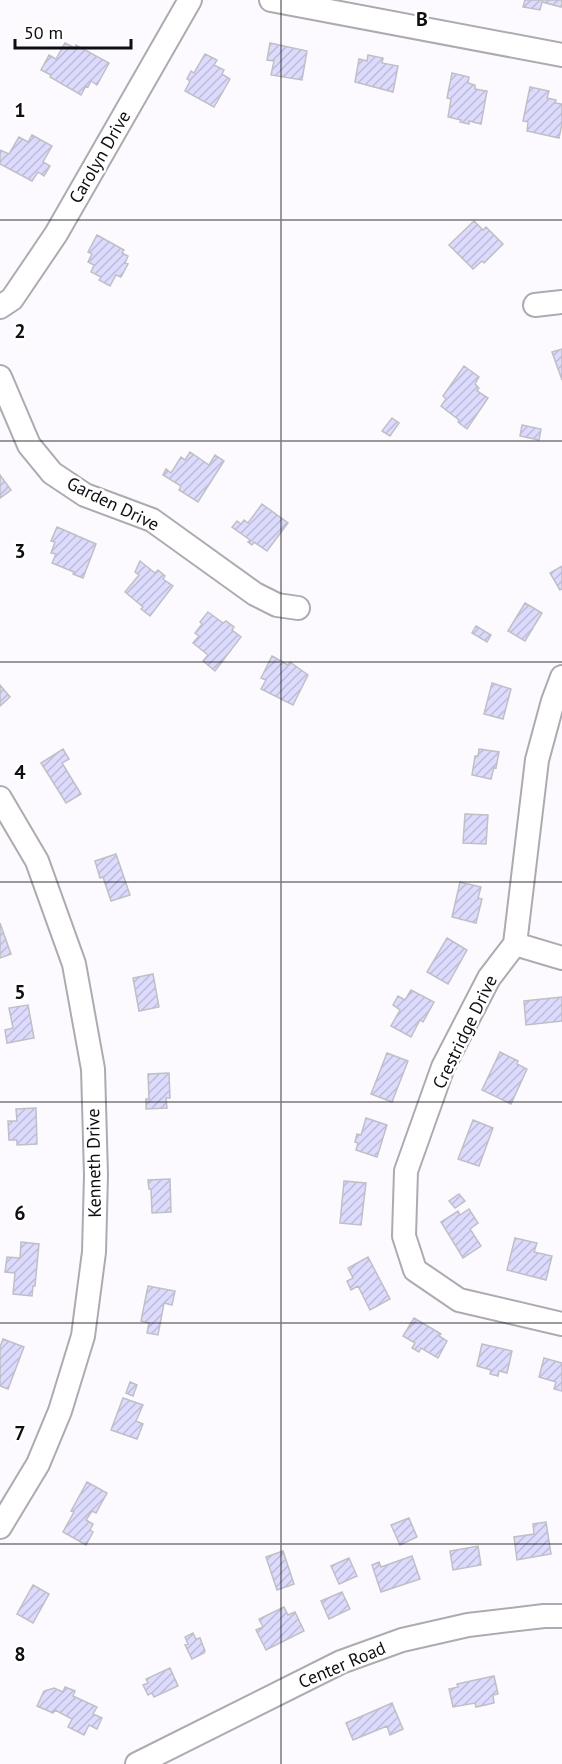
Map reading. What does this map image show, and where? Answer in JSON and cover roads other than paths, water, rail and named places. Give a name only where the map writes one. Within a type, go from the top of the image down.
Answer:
[{"type":"street","name":"Carolyn Drive","points":[[0,307],[12,299],[56,234],[190,0]]},
{"type":"street","points":[[271,0],[562,55]]},
{"type":"street","points":[[535,305],[562,302]]},
{"type":"street","name":"Garden Drive","points":[[0,377],[29,445],[52,473],[85,495],[152,520],[255,594],[277,604],[298,608]]},
{"type":"street","points":[[562,677],[537,760],[515,944],[562,958]]},
{"type":"street","name":"Kenneth Drive","points":[[0,798],[37,861],[74,964],[93,1069],[96,1175],[94,1252],[84,1336],[60,1411],[38,1464],[0,1527]]},
{"type":"street","name":"Crestridge Drive","points":[[515,944],[489,978],[443,1066],[406,1171],[404,1236],[415,1270],[459,1300],[562,1324]]},
{"type":"street","name":"Center Road","points":[[137,1764],[171,1756],[341,1662],[402,1640],[468,1625],[562,1616]]}]
